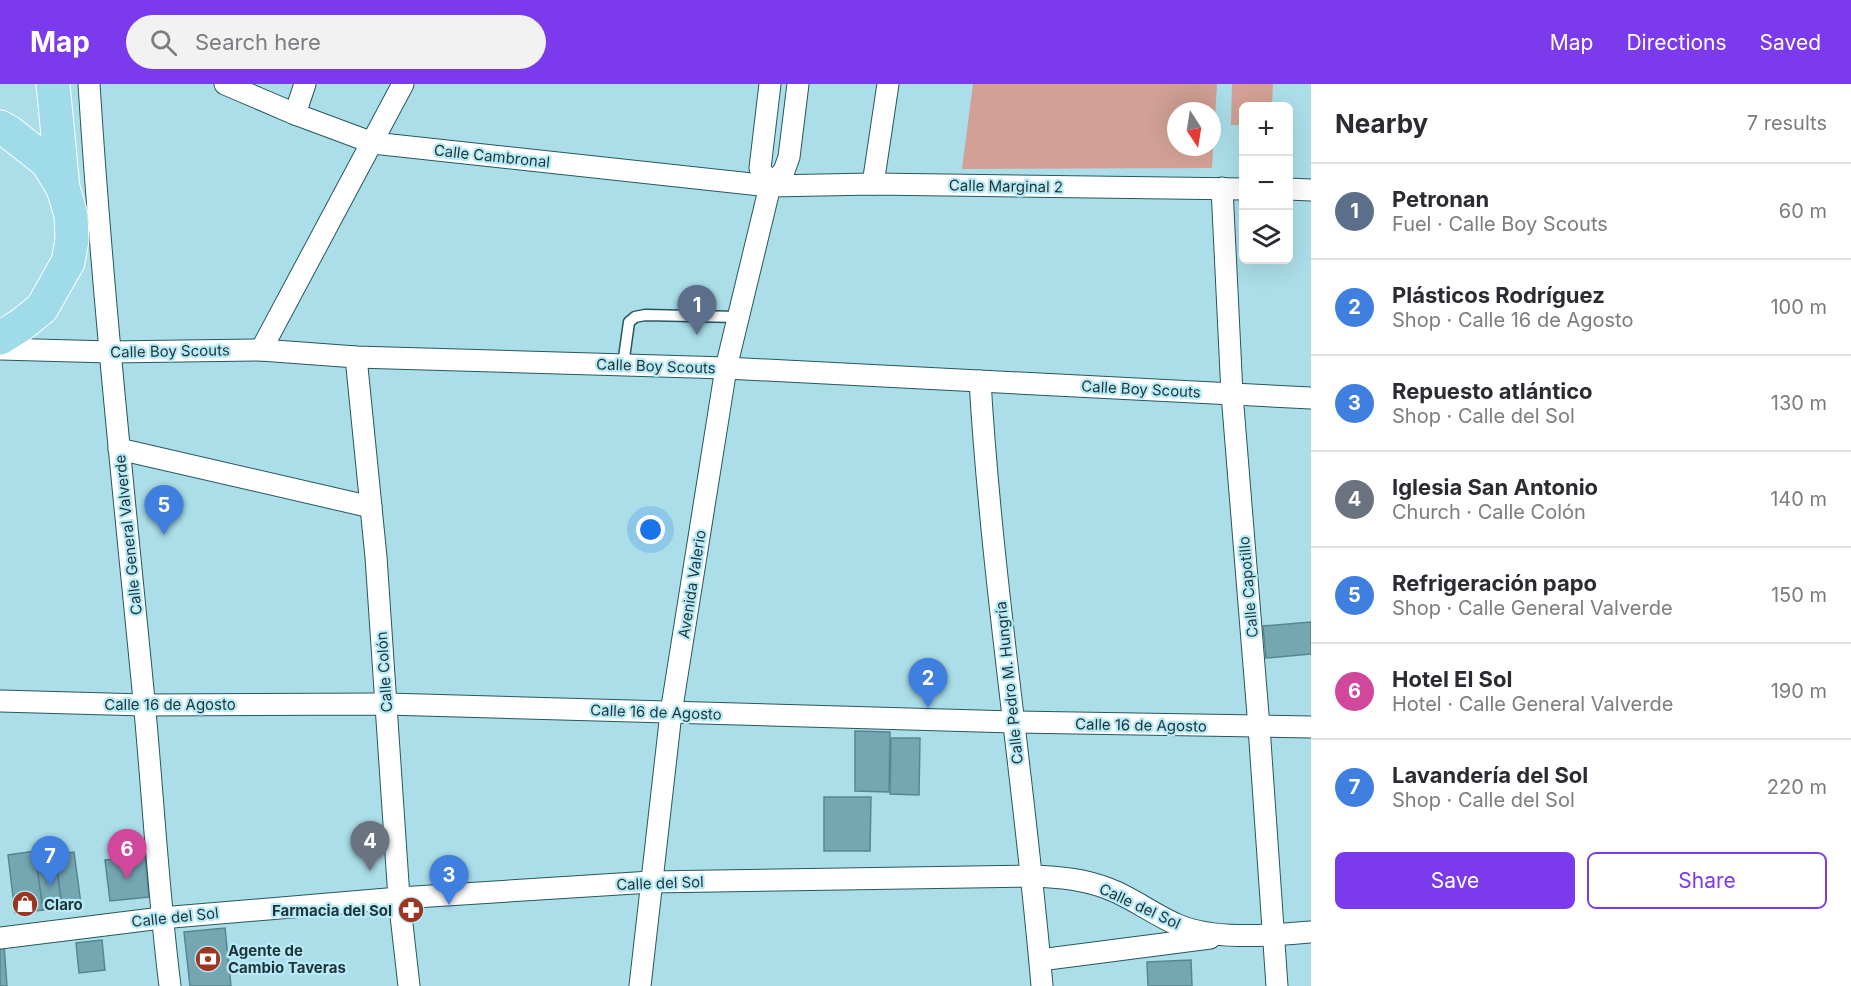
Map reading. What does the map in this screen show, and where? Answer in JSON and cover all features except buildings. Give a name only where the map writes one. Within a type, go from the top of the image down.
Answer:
[{"type":"main road","points":[[0,338],[42,308],[68,262],[72,240],[71,215],[63,188],[53,84]]},
{"type":"main road","points":[[0,127],[18,138],[47,162],[63,188]]},
{"type":"street","name":"Calle General Valverde","points":[[89,84],[110,352],[144,705],[161,918],[170,986]]},
{"type":"street","name":"Calle Cambronal","points":[[225,84],[295,114],[373,143],[770,186]]},
{"type":"street","points":[[295,114],[305,84]]},
{"type":"street","points":[[261,350],[403,84]]},
{"type":"street","points":[[770,84],[760,168],[770,186]]},
{"type":"street","name":"Avenida Valerio","points":[[640,986],[671,713],[726,368],[770,186],[784,171],[789,157],[798,84]]},
{"type":"street","points":[[873,184],[888,84]]},
{"type":"street","name":"Calle Marginal 2","points":[[770,186],[873,184],[1239,189]]},
{"type":"street","name":"Calle Capotillo","points":[[1222,188],[1232,394],[1277,986]]},
{"type":"street","points":[[1293,189],[1311,190]]},
{"type":"street","name":"Calle Boy Scouts","points":[[0,350],[110,352],[261,350],[356,357],[726,368],[1311,398]]},
{"type":"street","name":"Calle Colón","points":[[356,357],[387,704],[399,898],[409,986]]},
{"type":"street","name":"Calle Pedro M. Hungría","points":[[980,381],[984,451],[1012,722],[1032,876],[1042,986]]},
{"type":"street","points":[[119,449],[371,507]]},
{"type":"street","name":"Calle 16 de Agosto","points":[[0,701],[144,705],[387,704],[1012,722],[1311,727]]},
{"type":"street","name":"Calle del Sol","points":[[0,938],[161,918],[399,898],[651,882],[1032,876],[1077,879],[1110,889],[1179,926],[1199,931],[1231,935],[1311,932]]},
{"type":"street","points":[[1040,960],[1231,935]]},
{"type":"lane","points":[[623,365],[629,322],[635,317],[645,315],[738,316]]},
{"type":"shaded area","points":[[973,84],[1217,84],[1216,102],[1167,102],[1167,156],[1213,156],[1212,168],[962,169]]},
{"type":"shaded area","points":[[1232,84],[1273,84],[1272,102],[1239,102],[1239,125],[1231,125]]},
{"type":"place","name":"Petronan","points":[[697,335]]},
{"type":"place","name":"Refrigeración papo","points":[[164,535]]},
{"type":"place","name":"Plásticos Rodríguez","points":[[928,708]]},
{"type":"place","name":"Iglesia San Antonio","points":[[370,871]]},
{"type":"place","name":"Hotel El Sol","points":[[127,879]]},
{"type":"place","name":"Lavandería del Sol","points":[[50,886]]},
{"type":"place","name":"Claro","points":[[25,904]]},
{"type":"place","name":"Repuesto atlántico","points":[[449,905]]},
{"type":"place","name":"Farmacia del Sol","points":[[411,910]]},
{"type":"place","name":"Agente de Cambio Taveras","points":[[208,959]]}]
